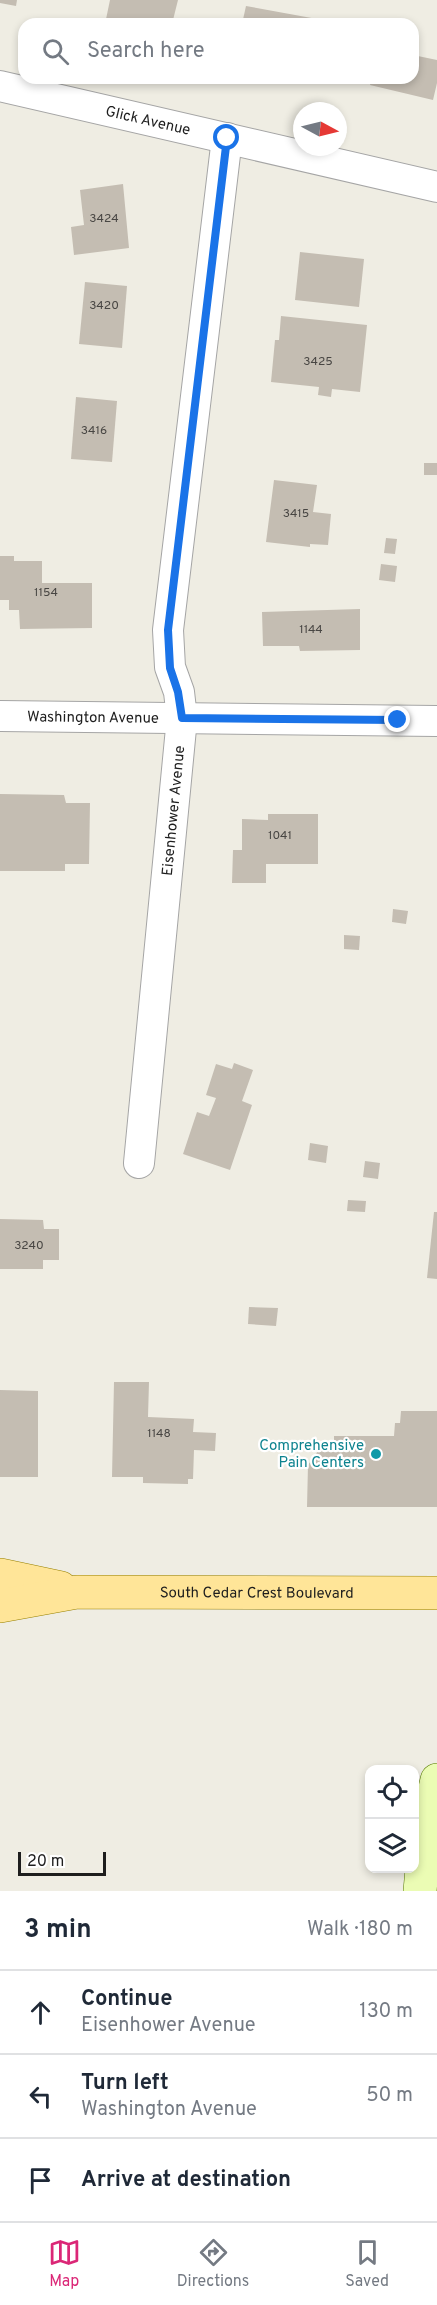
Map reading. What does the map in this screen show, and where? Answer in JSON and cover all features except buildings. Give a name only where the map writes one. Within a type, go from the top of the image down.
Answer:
[{"type":"main road","name":"South Cedar Crest Boulevard","points":[[0,1575],[78,1592]]},
{"type":"main road","name":"South Cedar Crest Boulevard","points":[[0,1606],[78,1592],[437,1593]]},
{"type":"street","name":"Glick Avenue","points":[[0,86],[437,187]]},
{"type":"street","name":"Eisenhower Avenue","points":[[139,1163],[182,718],[178,692],[170,668],[168,630],[227,138]]},
{"type":"street","name":"Washington Avenue","points":[[0,716],[437,721]]},
{"type":"street","points":[[420,1891],[426,1826],[437,1780]]},
{"type":"place","name":"Comprehensive Pain Centers","points":[[376,1454]]},
{"type":"route","points":[[227,138],[168,630],[168,658],[178,692],[182,718],[398,720]]}]
